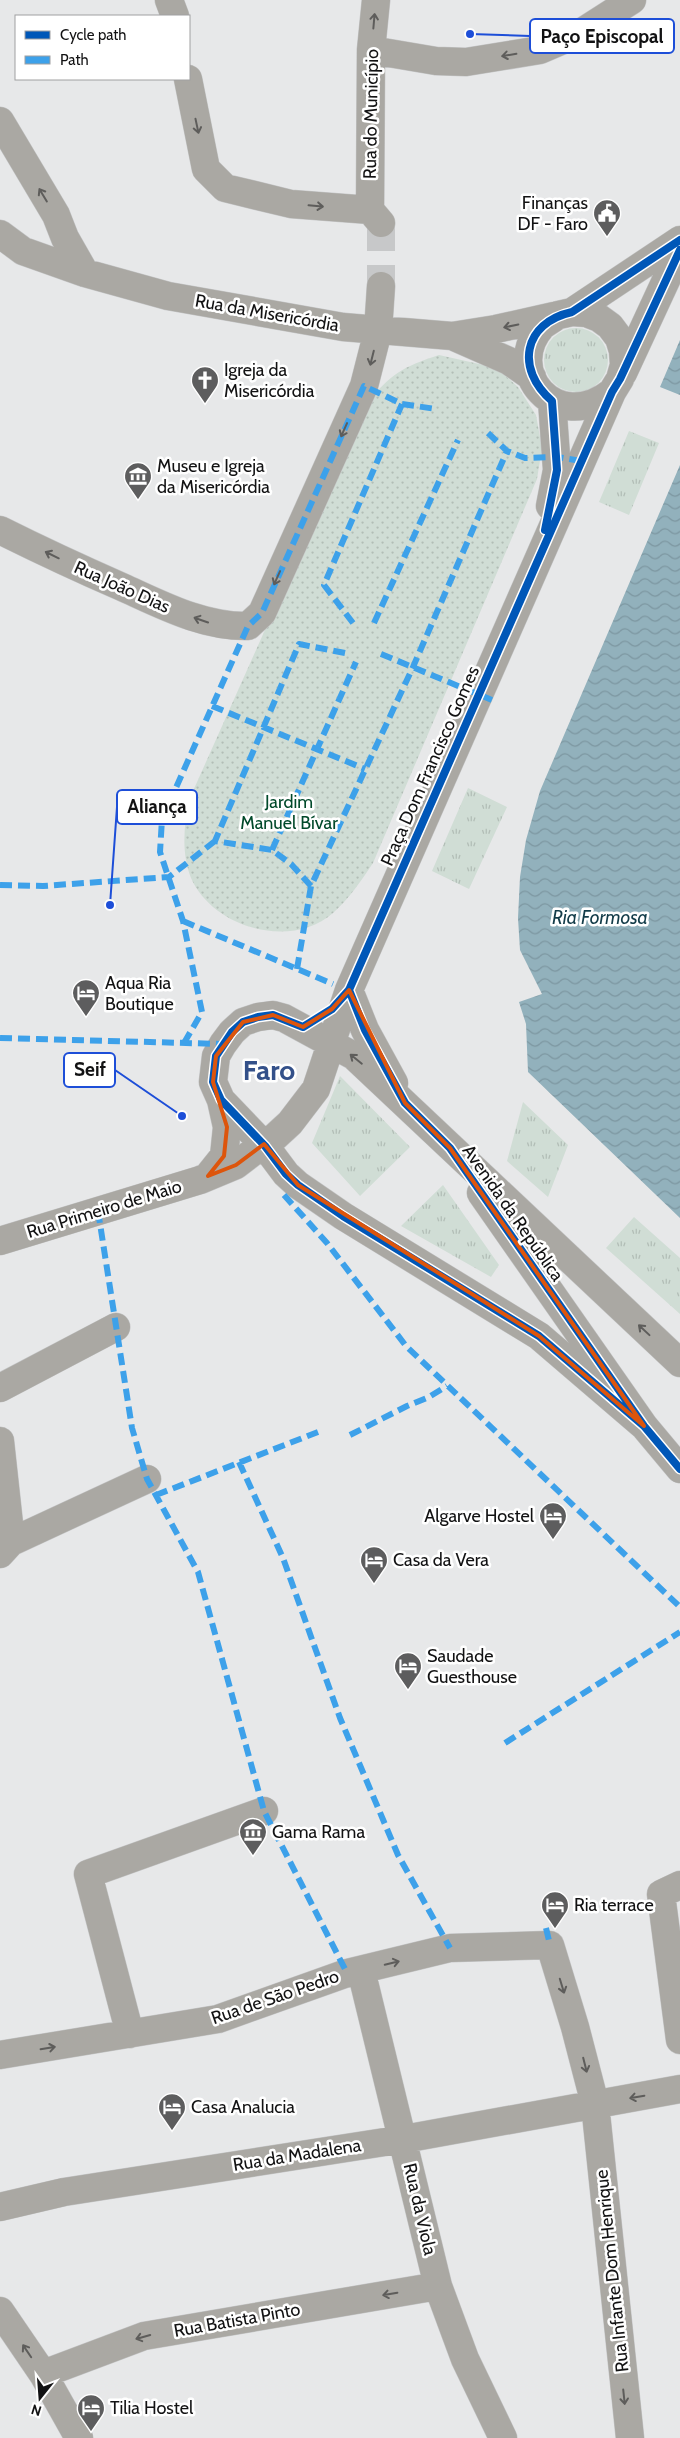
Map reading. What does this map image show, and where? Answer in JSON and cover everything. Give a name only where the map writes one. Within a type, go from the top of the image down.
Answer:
[{"type":"street","points":[[169,0],[175,15]]},
{"type":"street","name":"Rua do Município","points":[[188,80],[206,168],[225,188],[291,204],[376,217],[371,50],[376,0]]},
{"type":"street","points":[[371,50],[436,61],[466,62],[540,50],[582,32],[632,0]]},
{"type":"street","points":[[0,121],[56,215],[65,238],[86,272]]},
{"type":"street","name":"Rua da Misericórdia","points":[[0,234],[23,252],[168,296],[343,327],[452,336],[566,314]]},
{"type":"street","points":[[23,252],[56,258],[63,252],[65,238]]},
{"type":"street","points":[[566,314],[586,313],[599,318],[615,332],[623,351],[624,365],[616,385],[599,402],[584,407],[567,407],[552,401],[540,391],[532,377],[528,358],[533,340],[543,325],[566,314],[680,240]]},
{"type":"street","points":[[541,554],[616,385],[680,250]]},
{"type":"street","points":[[378,331],[382,286]]},
{"type":"street","name":"Rua João Dias","points":[[0,530],[165,607],[205,622],[230,626],[248,626],[262,613],[364,386],[378,331]]},
{"type":"street","name":"Rua da Misericórdia","points":[[452,336],[509,361],[532,377]]},
{"type":"street","points":[[541,554],[557,470],[552,401]]},
{"type":"street","name":"Praça Dom Francisco Gomes","points":[[331,1044],[349,990],[541,554]]},
{"type":"street","points":[[302,1027],[332,1009],[349,990]]},
{"type":"street","name":"Avenida da República","points":[[349,990],[365,1030],[404,1103]]},
{"type":"street","points":[[208,1176],[224,1156],[227,1127],[221,1100],[212,1082],[216,1056],[232,1032],[243,1022],[258,1016],[273,1015],[302,1027],[331,1044],[316,1089],[290,1123],[264,1145],[221,1100]]},
{"type":"street","name":"Avenida da República","points":[[331,1044],[354,1056],[680,1363]]},
{"type":"street","name":"Avenida da República","points":[[264,1145],[286,1174],[298,1185],[343,1216],[539,1336],[644,1426]]},
{"type":"street","name":"Rua Primeiro de Maio","points":[[0,1241],[208,1176],[236,1165],[264,1145]]},
{"type":"street","name":"Avenida da República","points":[[450,1148],[644,1426],[680,1469]]},
{"type":"street","points":[[0,1388],[116,1327]]},
{"type":"street","points":[[0,1441],[5,1548],[147,1479]]},
{"type":"street","points":[[130,2034],[88,1874],[264,1811]]},
{"type":"street","points":[[679,2028],[661,1894],[680,1885]]},
{"type":"street","name":"Rua de São Pedro","points":[[0,2055],[218,2019],[347,1973],[450,1948],[550,1945]]},
{"type":"street","name":"Rua Infante Dom Henrique","points":[[550,1945],[575,2026],[595,2104],[630,2438]]},
{"type":"street","name":"Rua da Viola","points":[[361,1970],[404,2139],[438,2286],[465,2359],[503,2438]]},
{"type":"street","name":"Rua da Madalena","points":[[0,2207],[64,2192],[404,2139],[680,2089]]},
{"type":"street","name":"Rua Batista Pinto","points":[[43,2374],[144,2336],[438,2286]]},
{"type":"street","points":[[0,2311],[43,2374],[79,2438]]},
{"type":"highlighted area","points":[[349,990],[405,1103],[450,1148],[644,1426],[539,1336],[298,1185],[264,1144],[236,1165],[208,1176],[224,1156],[227,1127],[213,1082],[216,1056],[243,1022],[273,1015],[303,1027],[332,1009]]},
{"type":"green space","points":[[576,328],[594,334],[602,342],[608,360],[602,378],[594,386],[576,392],[558,386],[550,378],[544,360],[550,342],[558,334]]},
{"type":"green space","name":"Jardim Manuel Bívar","points":[[439,355],[497,368],[518,387],[536,415],[542,448],[537,479],[373,863],[344,902],[333,913],[316,924],[296,930],[275,931],[254,928],[235,921],[217,910],[202,895],[191,878],[184,839],[189,800],[366,404],[390,378],[406,368]]},
{"type":"green space","points":[[629,431],[659,443],[629,515],[599,502]]},
{"type":"green space","points":[[468,788],[507,807],[469,889],[432,871]]},
{"type":"green space","points":[[340,1076],[410,1147],[360,1196],[312,1143]]},
{"type":"green space","points":[[523,1102],[568,1145],[548,1197],[507,1161]]},
{"type":"green space","points":[[443,1185],[499,1265],[491,1277],[401,1226]]},
{"type":"green space","points":[[634,1217],[680,1258],[680,1314],[606,1248]]},
{"type":"water","points":[[680,340],[680,395],[660,387]]},
{"type":"water","name":"Ria Formosa","points":[[680,465],[680,1218],[528,1072],[526,1024],[519,1002],[542,994],[520,950],[518,918],[520,877],[526,840],[540,791]]},
{"type":"tunnel","points":[[381,223],[381,286]]},
{"type":"marked path","points":[[184,1043],[202,1012],[183,921],[160,852],[162,819],[248,626],[262,613],[364,386],[402,404],[436,409]]},
{"type":"marked path","points":[[353,623],[324,585],[402,404]]},
{"type":"marked path","points":[[488,433],[507,451],[525,458],[557,457],[581,461]]},
{"type":"marked path","points":[[374,623],[458,440]]},
{"type":"marked path","points":[[345,653],[299,644],[215,841],[272,850],[291,864],[311,886],[413,667],[507,451]]},
{"type":"marked path","points":[[381,654],[492,700]]},
{"type":"marked path","points":[[272,850],[356,662]]},
{"type":"marked path","points":[[212,706],[365,769]]},
{"type":"marked path","points":[[0,885],[43,886],[169,877],[215,841]]},
{"type":"marked path","points":[[297,969],[311,886]]},
{"type":"marked path","points":[[183,921],[333,984]]},
{"type":"marked path","points":[[0,1038],[223,1044]]},
{"type":"marked path","points":[[284,1195],[327,1243],[406,1346],[680,1607]]},
{"type":"marked path","points":[[98,1211],[132,1428],[147,1479],[198,1572],[264,1811],[347,1973]]},
{"type":"marked path","points":[[350,1435],[429,1397],[447,1386]]},
{"type":"marked path","points":[[156,1495],[318,1432]]},
{"type":"marked path","points":[[239,1462],[283,1558],[340,1718],[398,1855],[450,1948]]},
{"type":"marked path","points":[[505,1743],[680,1632]]},
{"type":"marked path","points":[[546,1928],[550,1945]]},
{"type":"cycle path","points":[[545,530],[557,470],[552,401],[540,388],[529,362],[530,349],[534,337],[543,326],[556,318],[572,312],[680,240]]},
{"type":"cycle path","points":[[644,1426],[539,1336],[343,1216],[298,1185],[286,1174],[265,1146],[221,1100],[213,1082],[216,1056],[232,1032],[243,1022],[273,1015],[303,1027],[332,1009],[349,990],[612,392],[620,379],[680,250]]},
{"type":"cycle path","points":[[349,990],[365,1030],[405,1103],[450,1148],[644,1426],[680,1469]]},
{"type":"place","name":"Paço Episcopal","points":[[470,34]]},
{"type":"place","name":"Finanças DF - Faro","points":[[607,237]]},
{"type":"place","name":"Igreja da Misericórdia","points":[[205,404]]},
{"type":"place","name":"Museu e Igreja da Misericórdia","points":[[138,500]]},
{"type":"place","name":"Aliança","points":[[110,905]]},
{"type":"place","name":"Aqua Ria Boutique","points":[[86,1017]]},
{"type":"place","name":"Seif","points":[[182,1116]]},
{"type":"place","name":"Algarve Hostel","points":[[553,1540]]},
{"type":"place","name":"Casa da Vera","points":[[374,1584]]},
{"type":"place","name":"Saudade Guesthouse","points":[[408,1690]]},
{"type":"place","name":"Gama Rama","points":[[253,1856]]},
{"type":"place","name":"Ria terrace","points":[[555,1929]]},
{"type":"place","name":"Casa Analucia","points":[[172,2131]]},
{"type":"place","name":"Tilia Hostel","points":[[91,2432]]},
{"type":"district","name":"Faro","points":[[269,1070]]}]
